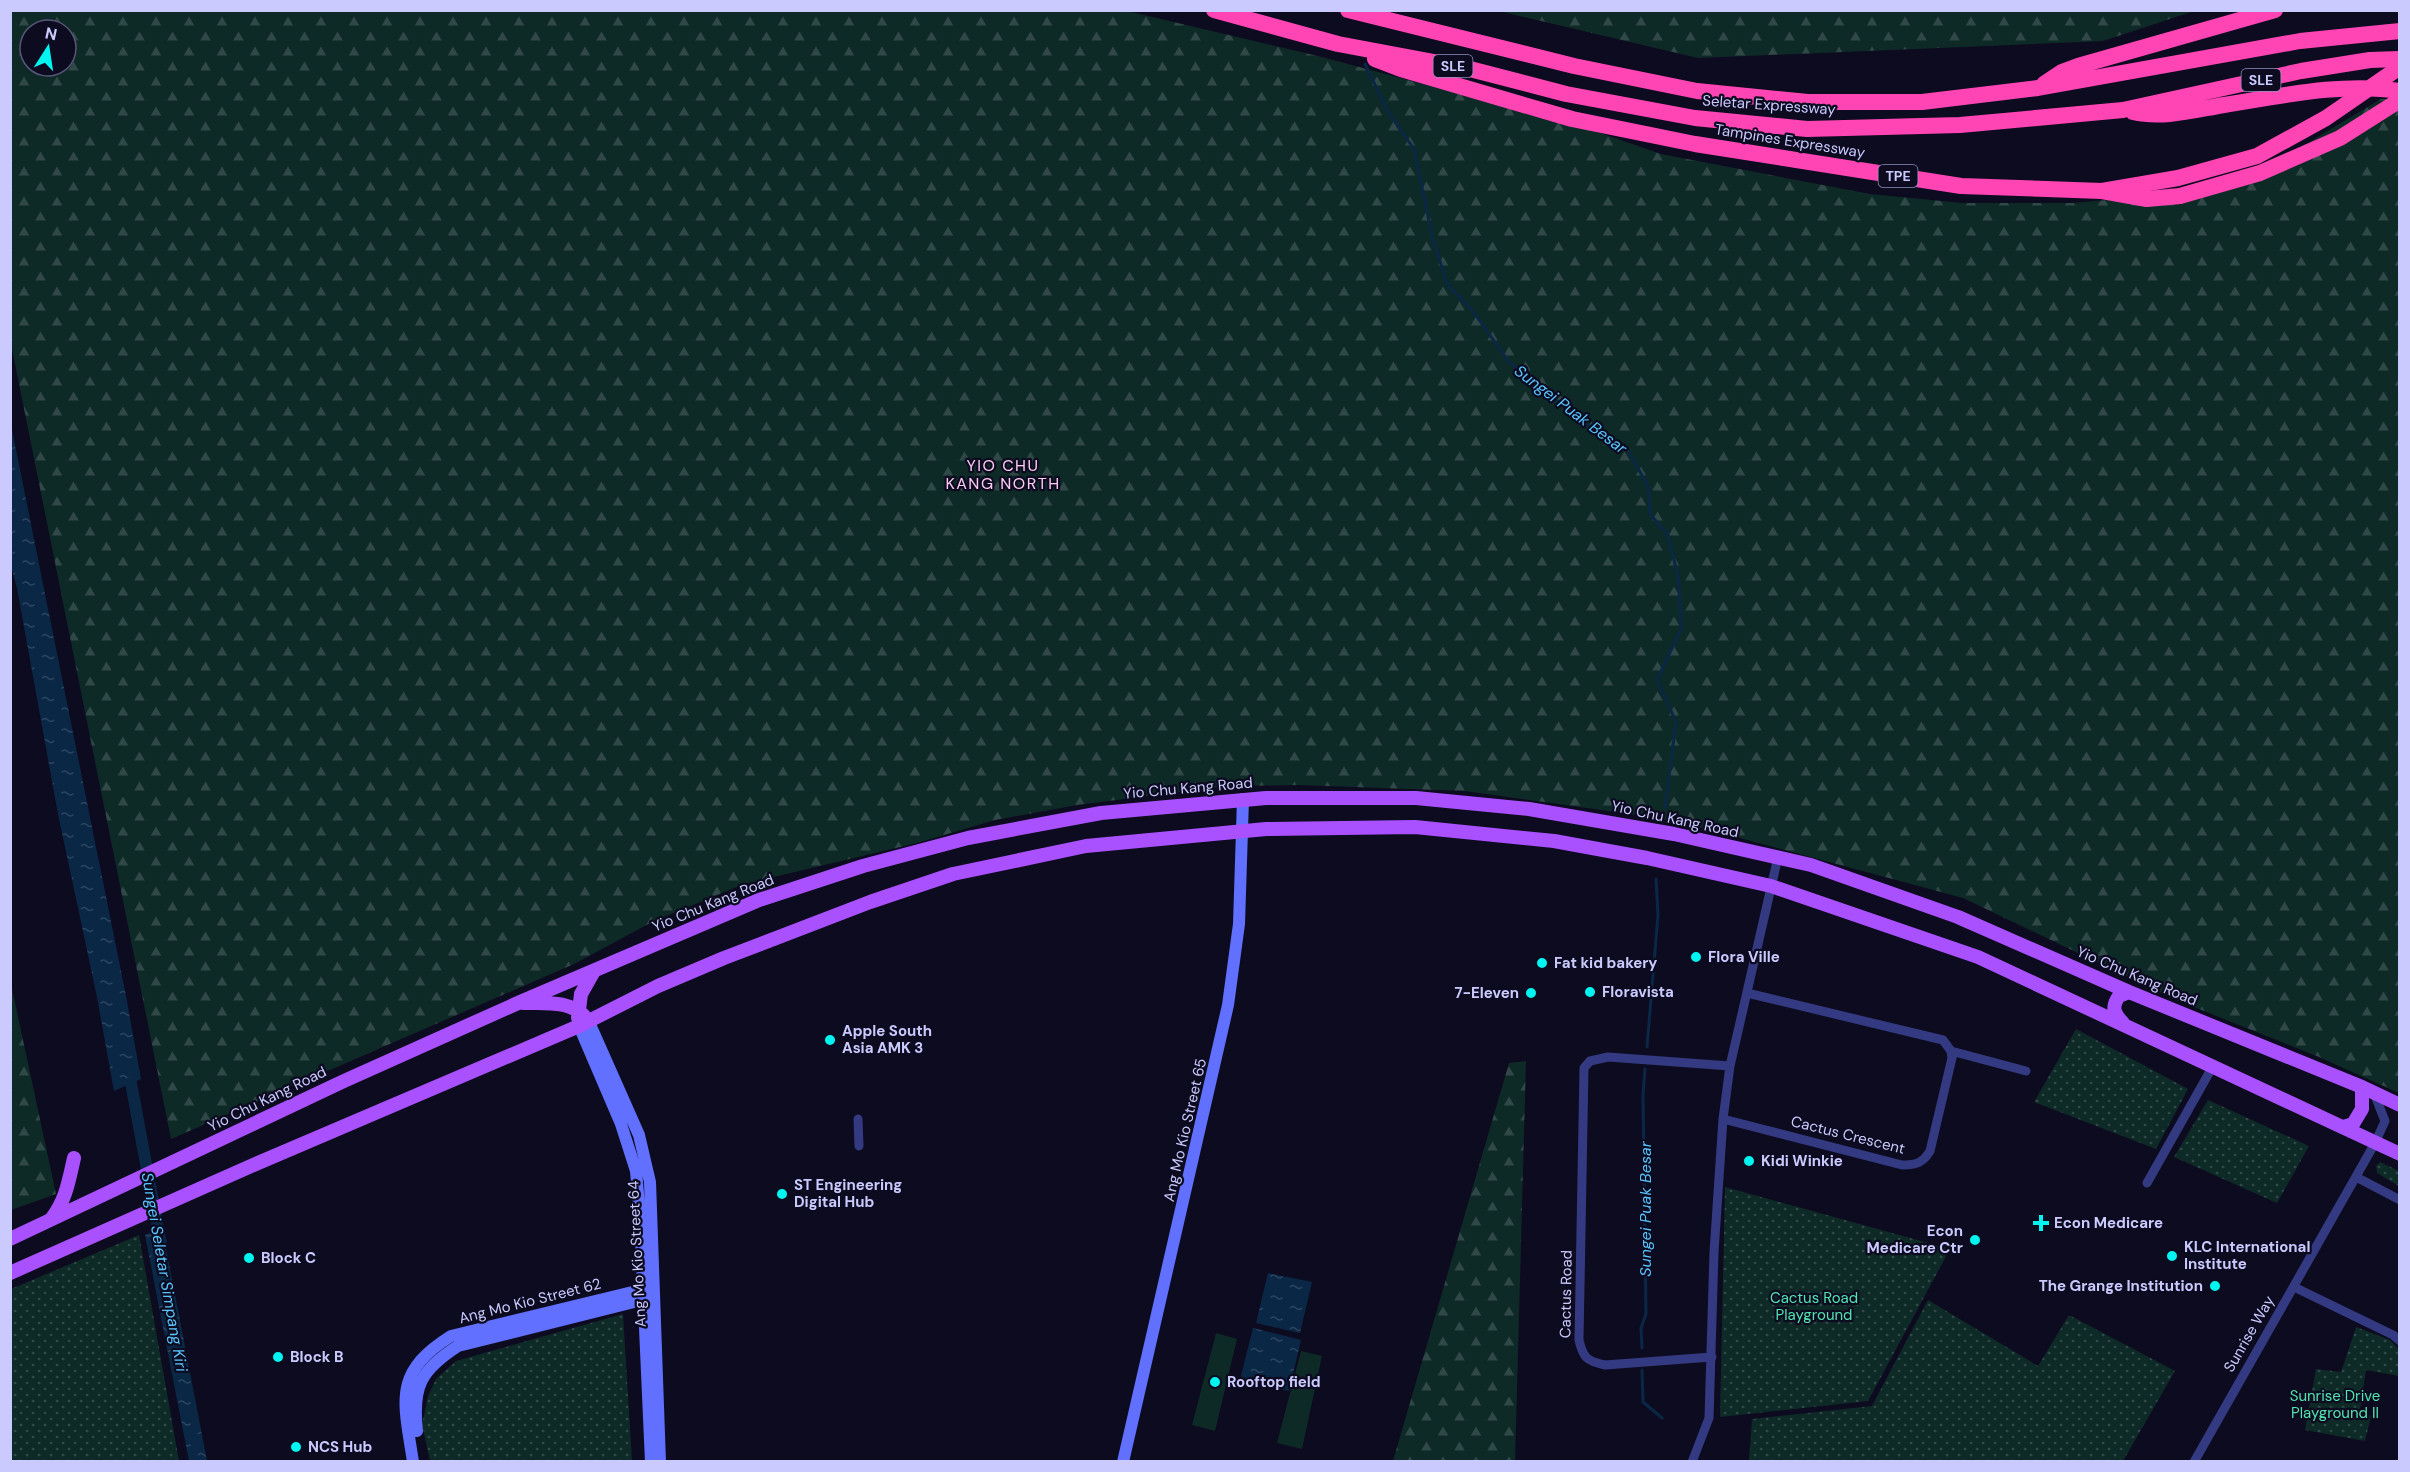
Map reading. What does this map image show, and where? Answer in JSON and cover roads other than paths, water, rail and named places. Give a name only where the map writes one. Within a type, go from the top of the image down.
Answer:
[{"type":"highway","name":"Seletar Expressway","points":[[1214,10],[1338,44],[1466,68],[1566,94],[1683,116],[1807,129],[1948,126],[2123,110],[2301,71],[2370,60],[2400,59]]},
{"type":"highway","name":"Seletar Expressway","points":[[1348,10],[1574,66],[1697,91],[1808,102],[1922,102],[2038,88],[2300,41],[2400,31]]},
{"type":"highway","points":[[2038,88],[2053,77],[2078,66],[2275,10]]},
{"type":"highway","name":"Tampines Expressway","points":[[1338,44],[1401,69],[1572,118],[1695,144],[1961,186],[2102,191],[2178,177],[2257,156],[2326,118],[2400,67]]},
{"type":"highway","points":[[2123,110],[2153,115],[2358,87],[2400,91]]},
{"type":"highway","points":[[2102,191],[2147,200],[2180,196],[2260,173],[2340,138],[2400,100]]},
{"type":"main road","name":"Yio Chu Kang Road","points":[[10,1239],[344,1081],[518,1003],[759,900],[873,863],[968,838],[1101,813],[1242,800],[1416,798],[1529,809],[1663,832],[1778,857],[1834,872],[1958,917],[2129,992],[2400,1105]]},
{"type":"main road","points":[[10,1273],[581,1019],[724,958],[870,902],[953,874],[1086,846],[1242,830],[1415,827],[1554,841],[1647,858],[1771,886],[1978,957],[2400,1154]]},
{"type":"main road","points":[[581,1019],[581,993],[594,971]]},
{"type":"main road","points":[[2124,1024],[2115,1014],[2114,1005],[2119,996],[2129,992]]},
{"type":"main road","points":[[518,1003],[556,1004],[581,1019]]},
{"type":"main road","points":[[2344,1127],[2353,1124],[2357,1118],[2368,1090]]},
{"type":"main road","points":[[51,1220],[66,1195],[74,1158]]},
{"type":"street","name":"Ang Mo Kio Street 65","points":[[1123,1461],[1228,1005],[1239,924],[1242,800]]},
{"type":"street","points":[[1692,1461],[1709,1418],[1714,1252],[1723,1119],[1730,1066],[1778,857]]},
{"type":"street","points":[[1747,993],[1943,1040],[1951,1051],[2026,1071]]},
{"type":"street","name":"Ang Mo Kio Street 64","points":[[581,1019],[621,1124],[636,1172],[649,1293],[660,1461]]},
{"type":"street","name":"Cactus Crescent","points":[[1723,1119],[1902,1165],[1914,1165],[1922,1162],[1930,1151],[1945,1089],[1951,1051]]},
{"type":"street","name":"Cactus Road","points":[[1712,1357],[1605,1365],[1590,1362],[1582,1351],[1579,1340],[1584,1068],[1590,1061],[1608,1057],[1730,1066]]},
{"type":"street","points":[[2147,1183],[2213,1066]]},
{"type":"street","name":"Sunrise Way","points":[[2194,1461],[2358,1178],[2375,1143],[2385,1121],[2368,1090]]},
{"type":"street","points":[[858,1119],[859,1146]]},
{"type":"street","points":[[2358,1178],[2400,1200]]},
{"type":"street","points":[[2294,1287],[2393,1335],[2400,1341]]},
{"type":"street","name":"Ang Mo Kio Street 64","points":[[649,1293],[651,1461]]},
{"type":"street","name":"Ang Mo Kio Street 62","points":[[413,1461],[406,1391],[414,1366],[430,1349],[450,1336],[649,1293]]},
{"type":"street","name":"Ang Mo Kio Street 62","points":[[421,1461],[416,1418],[417,1393],[424,1375],[438,1359],[458,1346],[649,1293]]},
{"type":"water","points":[[10,420],[141,1079],[114,1091],[11,566]]},
{"type":"water","points":[[162,1227],[207,1461],[189,1461],[145,1235]]},
{"type":"water","name":"Rooftop field","points":[[1268,1273],[1312,1282],[1300,1333],[1256,1323]]},
{"type":"water","name":"Rooftop field","points":[[1253,1328],[1301,1340],[1289,1391],[1240,1380]]},
{"type":"waterway","name":"Sungei Puak Besar","points":[[1365,64],[1388,112],[1414,149],[1432,235],[1447,284],[1472,310],[1509,362],[1583,422],[1626,447],[1648,486],[1650,514],[1668,535],[1679,581],[1681,629],[1657,680],[1676,722],[1665,808]]},
{"type":"waterway","name":"Sungei Puak Besar","points":[[1647,1047],[1658,915],[1656,879]]},
{"type":"waterway","name":"Sungei Puak Besar","points":[[1642,1348],[1641,1328],[1646,1314],[1643,1095],[1645,1069]]},
{"type":"waterway","name":"Sungei Seletar Simpang Kiri","points":[[131,1083],[161,1245]]},
{"type":"waterway","name":"Sungei Puak Besar","points":[[1642,1370],[1643,1402],[1662,1418]]},
{"type":"place","name":"Flora Ville","points":[[1696,957]]},
{"type":"place","name":"Fat kid bakery","points":[[1542,963]]},
{"type":"place","name":"Floravista","points":[[1590,992]]},
{"type":"place","name":"7-Eleven","points":[[1531,993]]},
{"type":"place","name":"Apple South Asia AMK 3","points":[[830,1040]]},
{"type":"place","name":"Kidi Winkie","points":[[1749,1161]]},
{"type":"place","name":"ST Engineering Digital Hub","points":[[782,1194]]},
{"type":"place","name":"Econ Medicare","points":[[2041,1223]]},
{"type":"place","name":"Econ Medicare Ctr","points":[[1975,1240]]},
{"type":"place","name":"KLC International Institute","points":[[2172,1256]]},
{"type":"place","name":"Block C","points":[[249,1258]]},
{"type":"place","name":"The Grange Institution","points":[[2215,1286]]},
{"type":"place","name":"Block B","points":[[278,1357]]},
{"type":"place","name":"Rooftop field","points":[[1215,1382]]},
{"type":"place","name":"NCS Hub","points":[[296,1447]]},
{"type":"district","name":"YIO CHU KANG NORTH","points":[[1003,474]]},
{"type":"park label","name":"Cactus Road Playground","points":[[1814,1306]]},
{"type":"park label","name":"Sunrise Drive Playground II","points":[[2335,1404]]}]
